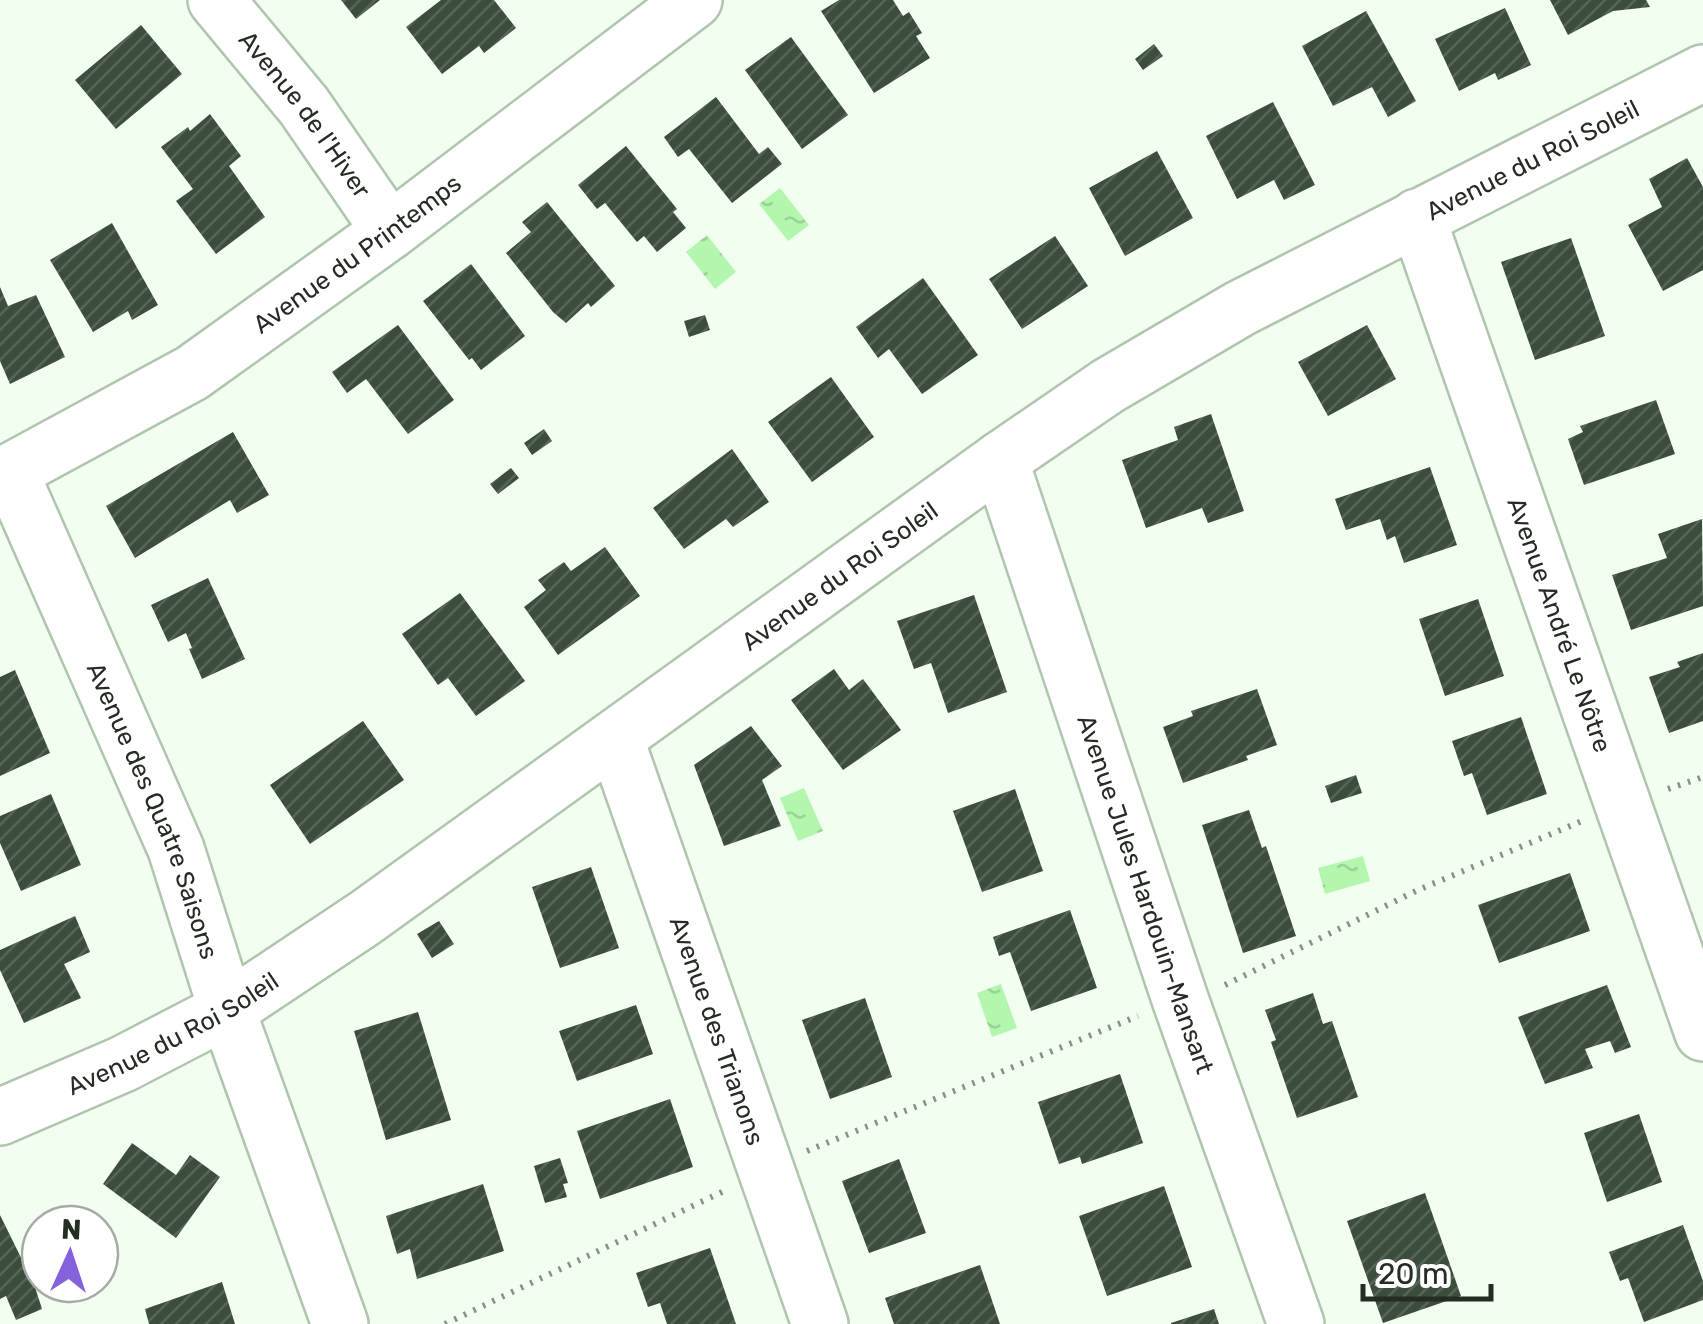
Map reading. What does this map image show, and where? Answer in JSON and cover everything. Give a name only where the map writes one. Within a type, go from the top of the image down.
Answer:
[{"type":"street","name":"Avenue de l'Hiver","points":[[216,0],[304,106],[390,231]]},
{"type":"street","name":"Avenue du Printemps","points":[[5,475],[192,373],[390,231],[694,0]]},
{"type":"street","name":"Avenue du Roi Soleil","points":[[0,1117],[124,1064],[227,1010],[365,918],[1000,460],[1170,348],[1418,216],[1703,73]]},
{"type":"street","name":"Avenue André Le Nôtre","points":[[1418,216],[1703,1033]]},
{"type":"street","name":"Avenue Jules Hardouin-Mansart","points":[[1000,460],[1180,999],[1296,1324]]},
{"type":"street","name":"Avenue des Quatre Saisons","points":[[5,475],[176,848],[227,1010],[340,1324]]},
{"type":"street","name":"Avenue des Trianons","points":[[615,738],[820,1324]]},
{"type":"path","points":[[445,1324],[766,1171],[978,1080],[1222,986],[1418,890],[1624,805],[1703,777]]},
{"type":"water","points":[[780,188],[809,225],[788,241],[759,204]]},
{"type":"water","points":[[707,235],[736,272],[715,289],[686,252]]},
{"type":"water","points":[[804,788],[823,831],[798,841],[780,798]]},
{"type":"water","points":[[1363,856],[1370,881],[1325,894],[1318,868]]},
{"type":"water","points":[[1001,984],[1017,1028],[992,1037],[977,993]]},
{"type":"building","points":[[341,0],[380,0],[356,19]]},
{"type":"building","points":[[441,0],[494,0],[516,28],[484,53],[479,46],[442,74],[406,27]]},
{"type":"building","points":[[839,0],[893,0],[903,16],[909,12],[922,33],[916,36],[930,58],[874,93],[821,11]]},
{"type":"building","points":[[1550,0],[1646,0],[1650,7],[1613,11],[1568,35]]},
{"type":"building","points":[[1505,8],[1531,65],[1498,80],[1495,73],[1459,91],[1435,39]]},
{"type":"building","points":[[1366,11],[1416,101],[1388,117],[1372,87],[1333,106],[1302,46]]},
{"type":"building","points":[[141,25],[182,74],[116,129],[75,80]]},
{"type":"building","points":[[791,37],[848,115],[802,149],[745,70]]},
{"type":"building","points":[[1154,44],[1163,56],[1143,70],[1135,59]]},
{"type":"building","points":[[716,97],[759,154],[768,147],[782,164],[732,203],[689,149],[678,157],[664,137]]},
{"type":"building","points":[[1273,102],[1315,185],[1284,200],[1274,180],[1237,199],[1206,136]]},
{"type":"building","points":[[210,114],[241,156],[229,166],[265,217],[216,254],[176,201],[193,189],[161,147]]},
{"type":"building","points":[[626,146],[677,209],[673,212],[686,228],[657,252],[644,236],[637,242],[605,203],[597,209],[578,185]]},
{"type":"building","points":[[1157,151],[1193,218],[1125,256],[1089,188]]},
{"type":"building","points":[[1687,158],[1703,187],[1703,270],[1663,291],[1628,225],[1662,207],[1649,179]]},
{"type":"building","points":[[547,202],[615,286],[566,323],[506,253],[531,232],[522,222]]},
{"type":"building","points":[[112,223],[158,305],[132,320],[128,311],[93,332],[50,260]]},
{"type":"building","points":[[1055,236],[1088,286],[1022,329],[989,279]]},
{"type":"building","points":[[1571,238],[1605,336],[1535,360],[1501,262]]},
{"type":"building","points":[[471,264],[525,336],[481,370],[423,301]]},
{"type":"building","points":[[923,278],[978,355],[922,394],[889,349],[878,358],[856,327]]},
{"type":"building","points":[[0,287],[8,306],[36,295],[65,357],[10,384],[0,361]]},
{"type":"building","points":[[705,315],[710,330],[689,337],[684,321]]},
{"type":"building","points":[[398,325],[454,400],[408,434],[366,379],[347,393],[332,372]]},
{"type":"building","points":[[1367,325],[1396,379],[1328,416],[1298,362]]},
{"type":"building","points":[[831,377],[874,437],[812,482],[768,422]]},
{"type":"building","points":[[1656,400],[1675,454],[1584,485],[1568,439],[1583,432],[1580,426]]},
{"type":"building","points":[[1211,414],[1244,511],[1208,523],[1202,508],[1146,528],[1122,460],[1178,440],[1174,427]]},
{"type":"building","points":[[544,429],[552,441],[532,455],[524,443]]},
{"type":"building","points":[[233,432],[269,495],[237,513],[230,500],[135,558],[106,506]]},
{"type":"building","points":[[732,449],[769,502],[733,527],[726,519],[684,549],[653,508]]},
{"type":"building","points":[[1430,467],[1457,545],[1404,563],[1395,536],[1387,540],[1380,519],[1346,530],[1335,499]]},
{"type":"building","points":[[511,468],[519,478],[498,494],[490,484]]},
{"type":"building","points":[[1702,519],[1703,606],[1631,630],[1612,575],[1667,558],[1658,534]]},
{"type":"building","points":[[605,547],[640,596],[558,655],[524,607],[546,590],[538,580],[564,562],[571,571]]},
{"type":"building","points":[[208,578],[245,659],[202,679],[186,633],[168,642],[151,605]]},
{"type":"building","points":[[460,593],[525,681],[476,716],[448,678],[438,685],[402,634]]},
{"type":"building","points":[[974,595],[1007,692],[948,713],[931,663],[914,669],[897,621]]},
{"type":"building","points":[[1478,599],[1504,676],[1445,696],[1419,619]]},
{"type":"building","points":[[1703,653],[1703,721],[1669,733],[1649,677],[1680,667],[1677,662]]},
{"type":"building","points":[[834,669],[849,690],[863,679],[901,730],[843,770],[791,700]]},
{"type":"building","points":[[15,670],[50,753],[0,776],[0,677]]},
{"type":"building","points":[[1257,689],[1277,745],[1246,756],[1248,760],[1183,783],[1163,727],[1193,716],[1191,711]]},
{"type":"building","points":[[1521,717],[1547,794],[1487,815],[1472,773],[1464,776],[1452,741]]},
{"type":"building","points":[[363,721],[404,780],[310,844],[270,785]]},
{"type":"building","points":[[751,726],[782,766],[762,780],[781,826],[724,846],[694,765]]},
{"type":"building","points":[[1356,775],[1362,793],[1331,803],[1325,786]]},
{"type":"building","points":[[1015,789],[1043,871],[982,892],[953,811]]},
{"type":"building","points":[[51,794],[81,865],[21,891],[0,843],[0,816]]},
{"type":"building","points":[[1249,810],[1262,848],[1266,846],[1296,936],[1243,953],[1202,825]]},
{"type":"building","points":[[591,867],[619,948],[560,968],[532,887]]},
{"type":"building","points":[[1570,873],[1590,931],[1499,963],[1478,905]]},
{"type":"building","points":[[1070,910],[1097,988],[1031,1011],[1010,952],[999,956],[993,937]]},
{"type":"building","points":[[75,916],[90,952],[64,964],[81,998],[24,1023],[0,970],[0,950]]},
{"type":"building","points":[[439,921],[454,944],[432,958],[417,934]]},
{"type":"building","points":[[1607,985],[1631,1047],[1615,1053],[1610,1041],[1585,1049],[1593,1068],[1545,1084],[1518,1017]]},
{"type":"building","points":[[1313,993],[1323,1024],[1332,1021],[1358,1097],[1297,1118],[1271,1042],[1276,1040],[1265,1010]]},
{"type":"building","points":[[865,998],[892,1077],[830,1099],[802,1020]]},
{"type":"building","points":[[636,1005],[653,1054],[577,1081],[559,1031]]},
{"type":"building","points":[[418,1012],[451,1120],[386,1140],[354,1031]]},
{"type":"building","points":[[1120,1074],[1143,1143],[1082,1164],[1080,1157],[1059,1164],[1038,1102]]},
{"type":"building","points":[[670,1099],[693,1167],[600,1199],[577,1131]]},
{"type":"building","points":[[1639,1114],[1662,1182],[1607,1202],[1584,1133]]},
{"type":"building","points":[[132,1143],[176,1175],[190,1155],[220,1177],[176,1238],[103,1184]]},
{"type":"building","points":[[560,1158],[568,1183],[563,1184],[567,1197],[545,1203],[534,1166]]},
{"type":"building","points":[[899,1159],[926,1233],[869,1253],[842,1181]]},
{"type":"building","points":[[483,1184],[504,1251],[417,1279],[410,1249],[397,1254],[386,1216]]},
{"type":"building","points":[[1164,1186],[1192,1267],[1107,1296],[1079,1216]]},
{"type":"building","points":[[1425,1193],[1461,1296],[1383,1323],[1347,1221]]},
{"type":"building","points":[[0,1215],[20,1256],[20,1304],[40,1304],[42,1309],[16,1320],[6,1296],[0,1299]]},
{"type":"building","points":[[1683,1225],[1703,1281],[1703,1300],[1644,1322],[1628,1278],[1620,1281],[1609,1252]]},
{"type":"building","points":[[710,1248],[736,1324],[667,1324],[660,1303],[648,1307],[636,1273]]},
{"type":"building","points":[[980,1265],[1000,1324],[894,1324],[885,1298]]},
{"type":"building","points":[[222,1282],[235,1324],[149,1324],[145,1309]]},
{"type":"building","points":[[1214,1309],[1219,1324],[1171,1324],[1171,1323]]}]
